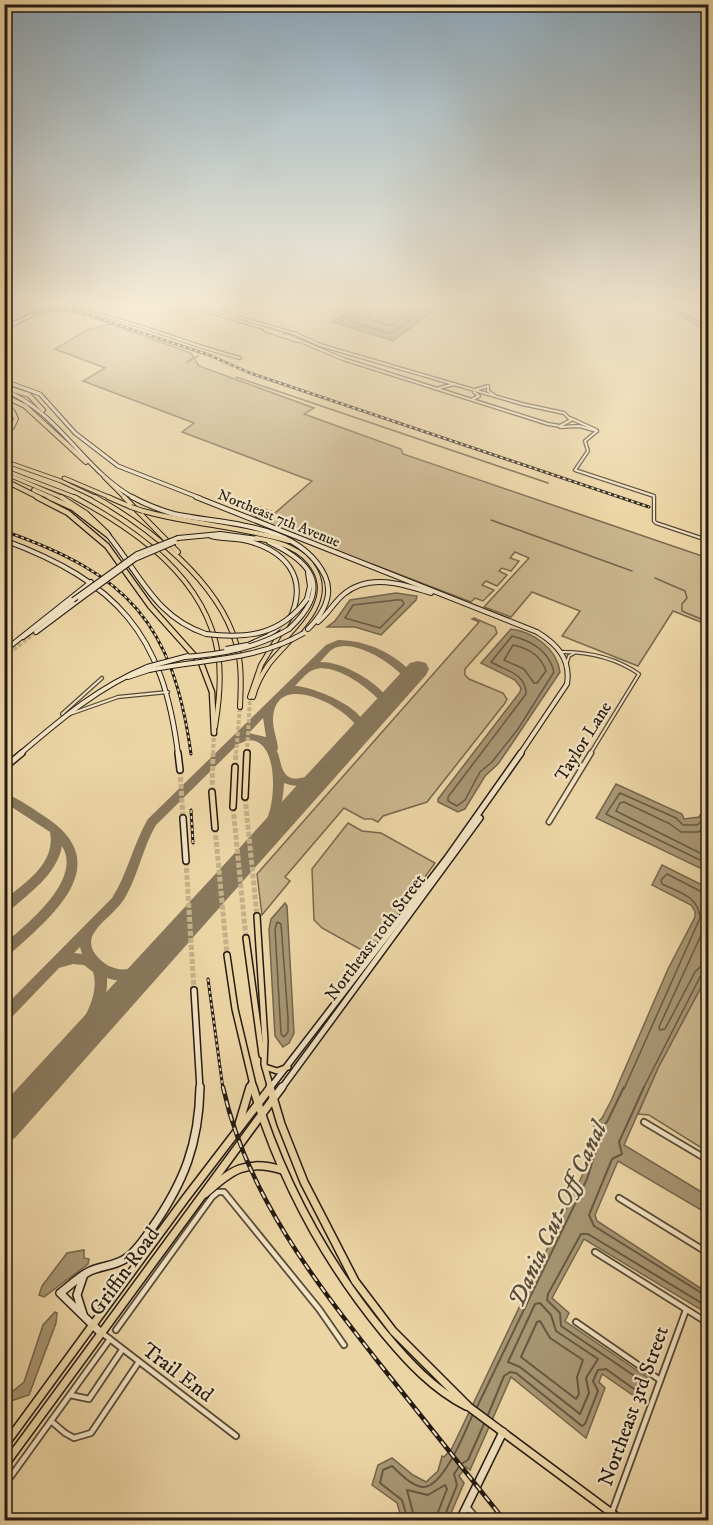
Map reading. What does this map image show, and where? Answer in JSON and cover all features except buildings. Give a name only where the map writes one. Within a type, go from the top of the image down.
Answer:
[{"type":"highway","points":[[4,388],[29,395],[43,410]]},
{"type":"highway","points":[[4,396],[23,404],[86,462]]},
{"type":"highway","points":[[4,405],[15,411],[17,418],[14,426],[4,434]]},
{"type":"highway","points":[[4,480],[66,504],[108,535]]},
{"type":"highway","points":[[4,480],[61,508],[87,526],[107,546],[150,606],[201,663],[213,696],[214,733]]},
{"type":"main road","points":[[4,461],[64,479],[143,511],[188,522],[252,530],[289,541]]},
{"type":"main road","points":[[35,471],[80,489],[118,510],[157,538],[195,576],[218,606],[233,634],[241,667],[240,707]]},
{"type":"main road","points":[[4,472],[42,488],[75,507],[100,524],[108,535]]},
{"type":"main road","points":[[4,472],[61,490],[110,516],[147,544],[185,583],[206,617],[217,647],[220,678],[214,733]]},
{"type":"main road","points":[[104,477],[188,562],[195,576]]},
{"type":"main road","points":[[256,538],[276,541],[301,554],[317,571],[321,588],[315,608],[268,666],[252,697],[261,664],[294,611]]},
{"type":"main road","points":[[245,797],[247,753]]},
{"type":"main road","points":[[233,807],[235,767]]},
{"type":"main road","points":[[212,792],[215,828]]},
{"type":"main road","points":[[256,916],[265,1065]]},
{"type":"main road","points":[[246,938],[254,1011],[270,1089],[304,1182],[355,1281],[393,1330],[469,1407],[621,1521]]},
{"type":"main road","points":[[227,955],[235,1012],[251,1082],[282,1170],[315,1238],[345,1285],[406,1358],[449,1398],[469,1407]]},
{"type":"main road","points":[[265,1065],[277,1071],[288,1067]]},
{"type":"main road","points":[[235,1132],[247,1104],[251,1082]]},
{"type":"main road","name":"Griffin Road","points":[[4,1446],[235,1132],[270,1089]]},
{"type":"main road","name":"Griffin Road","points":[[4,1466],[273,1098]]},
{"type":"main road","points":[[195,1204],[223,1177],[240,1168],[262,1164],[282,1170]]},
{"type":"street","points":[[388,373],[553,425],[564,428],[579,426],[597,431]]},
{"type":"street","points":[[418,373],[499,398],[564,413],[597,431]]},
{"type":"street","name":"Northeast 7th Avenue","points":[[4,381],[40,394],[75,433],[118,466],[537,632],[562,652]]},
{"type":"street","points":[[434,388],[447,388],[455,384]]},
{"type":"street","points":[[461,386],[479,396],[465,398]]},
{"type":"street","points":[[473,390],[488,386],[489,392],[499,398]]},
{"type":"street","points":[[43,410],[86,462],[132,497],[162,510],[260,530],[289,541],[316,561],[327,580],[328,591],[320,616],[306,631]]},
{"type":"street","points":[[553,425],[567,424],[570,418]]},
{"type":"street","points":[[597,431],[585,441],[588,451],[575,470],[654,496],[654,521],[656,523],[701,538],[708,529]]},
{"type":"street","points":[[4,651],[123,563],[148,548],[178,539],[231,534],[256,538],[291,552],[306,568],[315,582],[314,600],[306,614],[289,629],[273,639],[249,648],[186,657]]},
{"type":"street","points":[[108,535],[165,613],[183,627],[206,634],[235,637],[264,632],[291,619],[307,599],[310,582],[306,568]]},
{"type":"street","points":[[64,715],[110,686],[148,668],[186,657],[247,645],[274,632],[288,620],[294,611],[298,584],[285,560],[254,543],[208,535]]},
{"type":"street","points":[[36,632],[131,562],[178,539]]},
{"type":"street","points":[[4,540],[45,555],[91,582],[112,600],[141,632],[157,663],[168,692],[175,724],[180,770]]},
{"type":"street","points":[[4,651],[29,628],[91,582]]},
{"type":"street","points":[[148,668],[252,655],[282,645],[318,622],[347,592],[373,582],[402,584],[476,608]]},
{"type":"street","points":[[567,662],[562,652],[578,652]]},
{"type":"street","points":[[567,662],[570,655],[578,652]]},
{"type":"street","name":"Taylor Lane","points":[[549,822],[639,674],[628,667],[591,653],[578,652]]},
{"type":"street","name":"Northeast 10th Street","points":[[270,1089],[442,871],[567,684],[569,673],[567,662]]},
{"type":"street","points":[[4,768],[102,678]]},
{"type":"street","points":[[64,715],[116,697],[168,692]]},
{"type":"street","name":"Northeast 10th Street","points":[[273,1098],[497,789]]},
{"type":"street","points":[[183,818],[186,861]]},
{"type":"street","points":[[442,871],[443,863]]},
{"type":"street","points":[[102,1333],[60,1293],[86,1273],[115,1265],[132,1254],[171,1200],[188,1170],[201,1113],[194,990]]},
{"type":"street","points":[[644,1122],[708,1160]]},
{"type":"street","points":[[116,1330],[212,1197],[222,1192],[229,1195],[248,1223],[319,1309],[344,1345]]},
{"type":"street","points":[[619,1198],[708,1253]]},
{"type":"street","points":[[595,1252],[708,1323]]},
{"type":"street","points":[[84,1317],[77,1292],[86,1273]]},
{"type":"street","points":[[345,1285],[355,1281]]},
{"type":"street","name":"Northeast 3rd Street","points":[[611,1514],[687,1310]]},
{"type":"street","points":[[576,1322],[660,1380]]},
{"type":"street","name":"Trail End","points":[[102,1333],[236,1436]]},
{"type":"street","points":[[4,1486],[110,1340]]},
{"type":"street","points":[[70,1395],[89,1399],[122,1350]]},
{"type":"street","points":[[51,1421],[74,1440],[85,1438],[91,1433],[138,1362]]},
{"type":"street","points":[[460,1521],[503,1432]]},
{"type":"street","points":[[467,1506],[478,1521]]},
{"type":"shaded area","points":[[96,373],[219,373],[314,408],[304,414],[401,449],[403,454],[708,558],[708,625],[673,611],[638,666],[562,636],[580,611],[532,592],[511,617],[484,607],[529,558],[515,552],[510,558],[519,561],[511,571],[502,568],[499,571],[507,575],[497,586],[486,581],[482,585],[494,590],[483,601],[475,598],[471,602],[372,564],[363,564],[270,526],[250,513],[260,507],[275,513],[312,481],[182,432],[194,423],[83,381]]},
{"type":"shaded area","points":[[472,619],[495,627],[497,633],[465,669],[465,675],[469,679],[503,693],[507,699],[505,703],[427,802],[383,816],[378,822],[364,819],[344,808],[285,877],[290,881],[262,915],[257,874],[479,622]]},
{"type":"shaded area","points":[[348,823],[362,831],[381,833],[435,863],[372,950],[365,952],[322,928],[314,920],[312,869]]},
{"type":"shaded area","points":[[708,974],[708,1152],[649,1115],[638,1114],[658,1068]]},
{"type":"water","points":[[396,593],[417,596],[416,600],[381,635],[355,627],[327,627],[335,621],[350,600]]},
{"type":"water","points":[[511,629],[528,634],[543,643],[554,656],[560,672],[498,764],[485,776],[465,809],[458,812],[438,802],[438,799],[520,692],[521,688],[515,680],[481,663]]},
{"type":"water","points":[[616,784],[682,814],[684,819],[699,817],[704,809],[708,811],[706,871],[596,818]]},
{"type":"water","points":[[662,865],[708,886],[708,974],[658,1068],[624,1145],[708,1196],[708,1214],[618,1161],[595,1215],[597,1221],[708,1293],[708,1314],[584,1239],[552,1298],[569,1313],[565,1321],[648,1378],[640,1400],[602,1374],[599,1382],[605,1388],[586,1438],[511,1377],[470,1470],[466,1467],[459,1476],[464,1483],[448,1520],[402,1520],[397,1503],[372,1485],[378,1465],[392,1458],[426,1482],[438,1471],[442,1456],[444,1457],[452,1448],[582,1176],[594,1126],[602,1118],[611,1101],[668,969],[695,917],[695,911],[691,905],[652,885]]},
{"type":"water","points":[[285,903],[294,1033],[289,1043],[283,1047],[275,1036],[269,929],[271,919]]},
{"type":"water","points":[[84,1250],[84,1258],[89,1259],[88,1264],[44,1297],[39,1295],[42,1286],[67,1253]]},
{"type":"water","points":[[55,1312],[57,1313],[56,1323],[29,1395],[5,1403],[5,1394],[24,1382],[43,1325]]},
{"type":"waterway","points":[[236,377],[548,483]]},
{"type":"waterway","points":[[491,520],[632,571]]},
{"type":"waterway","points":[[655,578],[685,591],[687,598],[682,604],[682,611],[708,622]]},
{"type":"taxiway","points":[[4,1016],[116,902],[127,882],[146,831],[152,822],[329,647],[349,643],[372,650],[394,663],[410,677]]},
{"type":"taxiway","points":[[307,669],[326,665],[349,673],[366,683],[383,699],[377,713]]},
{"type":"taxiway","points":[[283,693],[297,690],[307,691],[343,708],[359,723],[358,732],[353,740]]},
{"type":"taxiway","points":[[272,705],[268,719],[273,748]]},
{"type":"taxiway","points":[[234,741],[249,736],[261,738],[275,757],[278,772]]},
{"type":"taxiway","points":[[252,853],[275,812],[278,772]]},
{"type":"taxiway","points":[[278,772],[286,780],[298,783],[311,780],[324,773]]},
{"type":"taxiway","points":[[4,952],[57,900],[67,884],[73,867],[71,851],[62,836],[8,799]]},
{"type":"taxiway","points":[[4,908],[32,884],[50,863],[58,842],[55,832]]},
{"type":"taxiway","points":[[88,932],[86,950],[95,964]]},
{"type":"taxiway","points":[[58,963],[73,958],[95,964]]},
{"type":"taxiway","points":[[95,964],[114,975],[125,976],[139,971],[156,959]]},
{"type":"taxiway","points":[[54,1072],[94,1012],[101,985],[101,973],[95,964]]},
{"type":"runway","points":[[4,1127],[418,669]]},
{"type":"tunnel","points":[[4,657],[36,632]]},
{"type":"tunnel","points":[[247,753],[250,697]]},
{"type":"tunnel","points":[[236,754],[240,707]]},
{"type":"tunnel","points":[[213,754],[214,733]]},
{"type":"tunnel","points":[[212,792],[213,753]]},
{"type":"tunnel","points":[[235,767],[236,753]]},
{"type":"tunnel","points":[[180,770],[183,818]]},
{"type":"tunnel","points":[[245,797],[257,916]]},
{"type":"tunnel","points":[[233,807],[246,938]]},
{"type":"tunnel","points":[[215,828],[227,955]]},
{"type":"tunnel","points":[[186,861],[194,990]]},
{"type":"railway","points":[[250,373],[649,507]]},
{"type":"railway","points":[[4,531],[47,548],[83,566],[113,586],[137,610],[157,637],[172,670],[183,709],[191,754]]},
{"type":"railway","points":[[191,810],[193,843]]},
{"type":"railway","points":[[208,979],[223,1089]]},
{"type":"railway","points":[[223,1087],[248,1163],[285,1234],[330,1300],[504,1520]]},
{"type":"water label","name":"Dania Cut-Off Canal","points":[[557,1214]]}]
